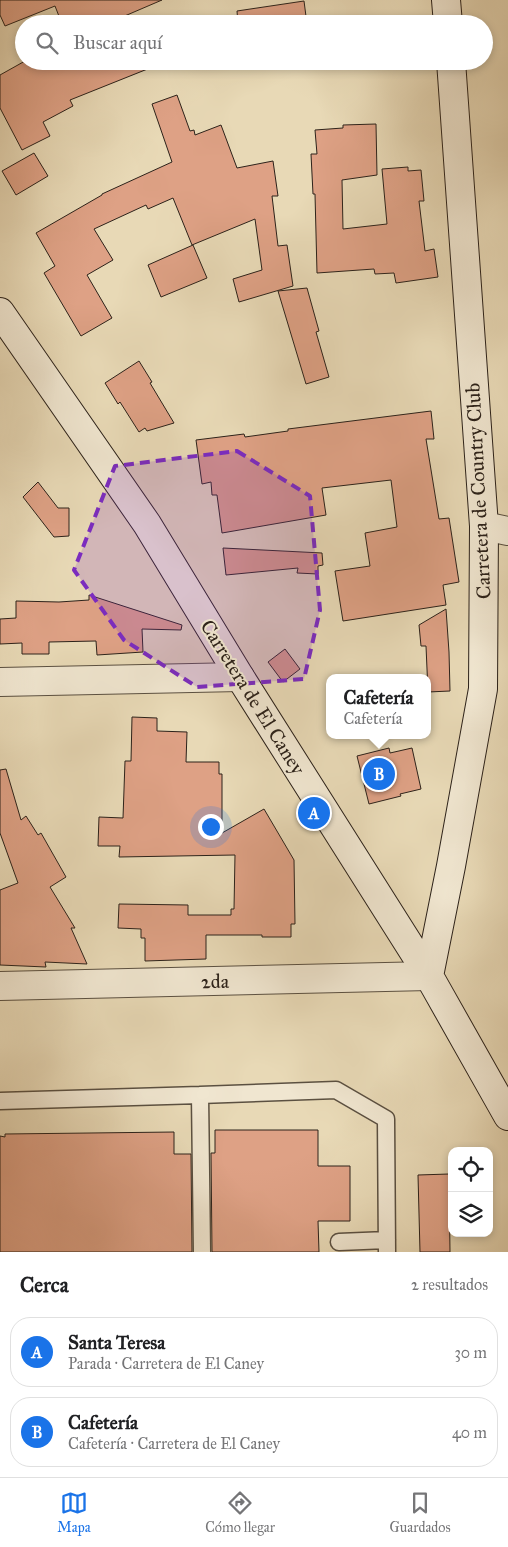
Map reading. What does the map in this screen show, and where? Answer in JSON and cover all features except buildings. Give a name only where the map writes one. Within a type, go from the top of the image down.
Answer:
[{"type":"street","points":[[446,0],[447,15]]},
{"type":"street","name":"Carretera de Country Club","points":[[429,976],[483,689],[496,528],[451,70]]},
{"type":"street","name":"Carretera de El Caney","points":[[1,315],[147,524],[240,677],[429,976],[508,1116]]},
{"type":"street","points":[[0,682],[240,677]]},
{"type":"street","name":"2da","points":[[0,986],[429,976]]},
{"type":"lane","points":[[0,1101],[336,1090],[386,1119],[387,1246],[339,1242]]},
{"type":"lane","points":[[200,1095],[202,1252]]},
{"type":"highlighted area","points":[[237,451],[310,496],[320,610],[304,679],[197,687],[124,640],[74,570],[115,466]]},
{"type":"place","name":"Cafetería","points":[[379,774]]},
{"type":"place","name":"Santa Teresa","points":[[314,813]]}]
